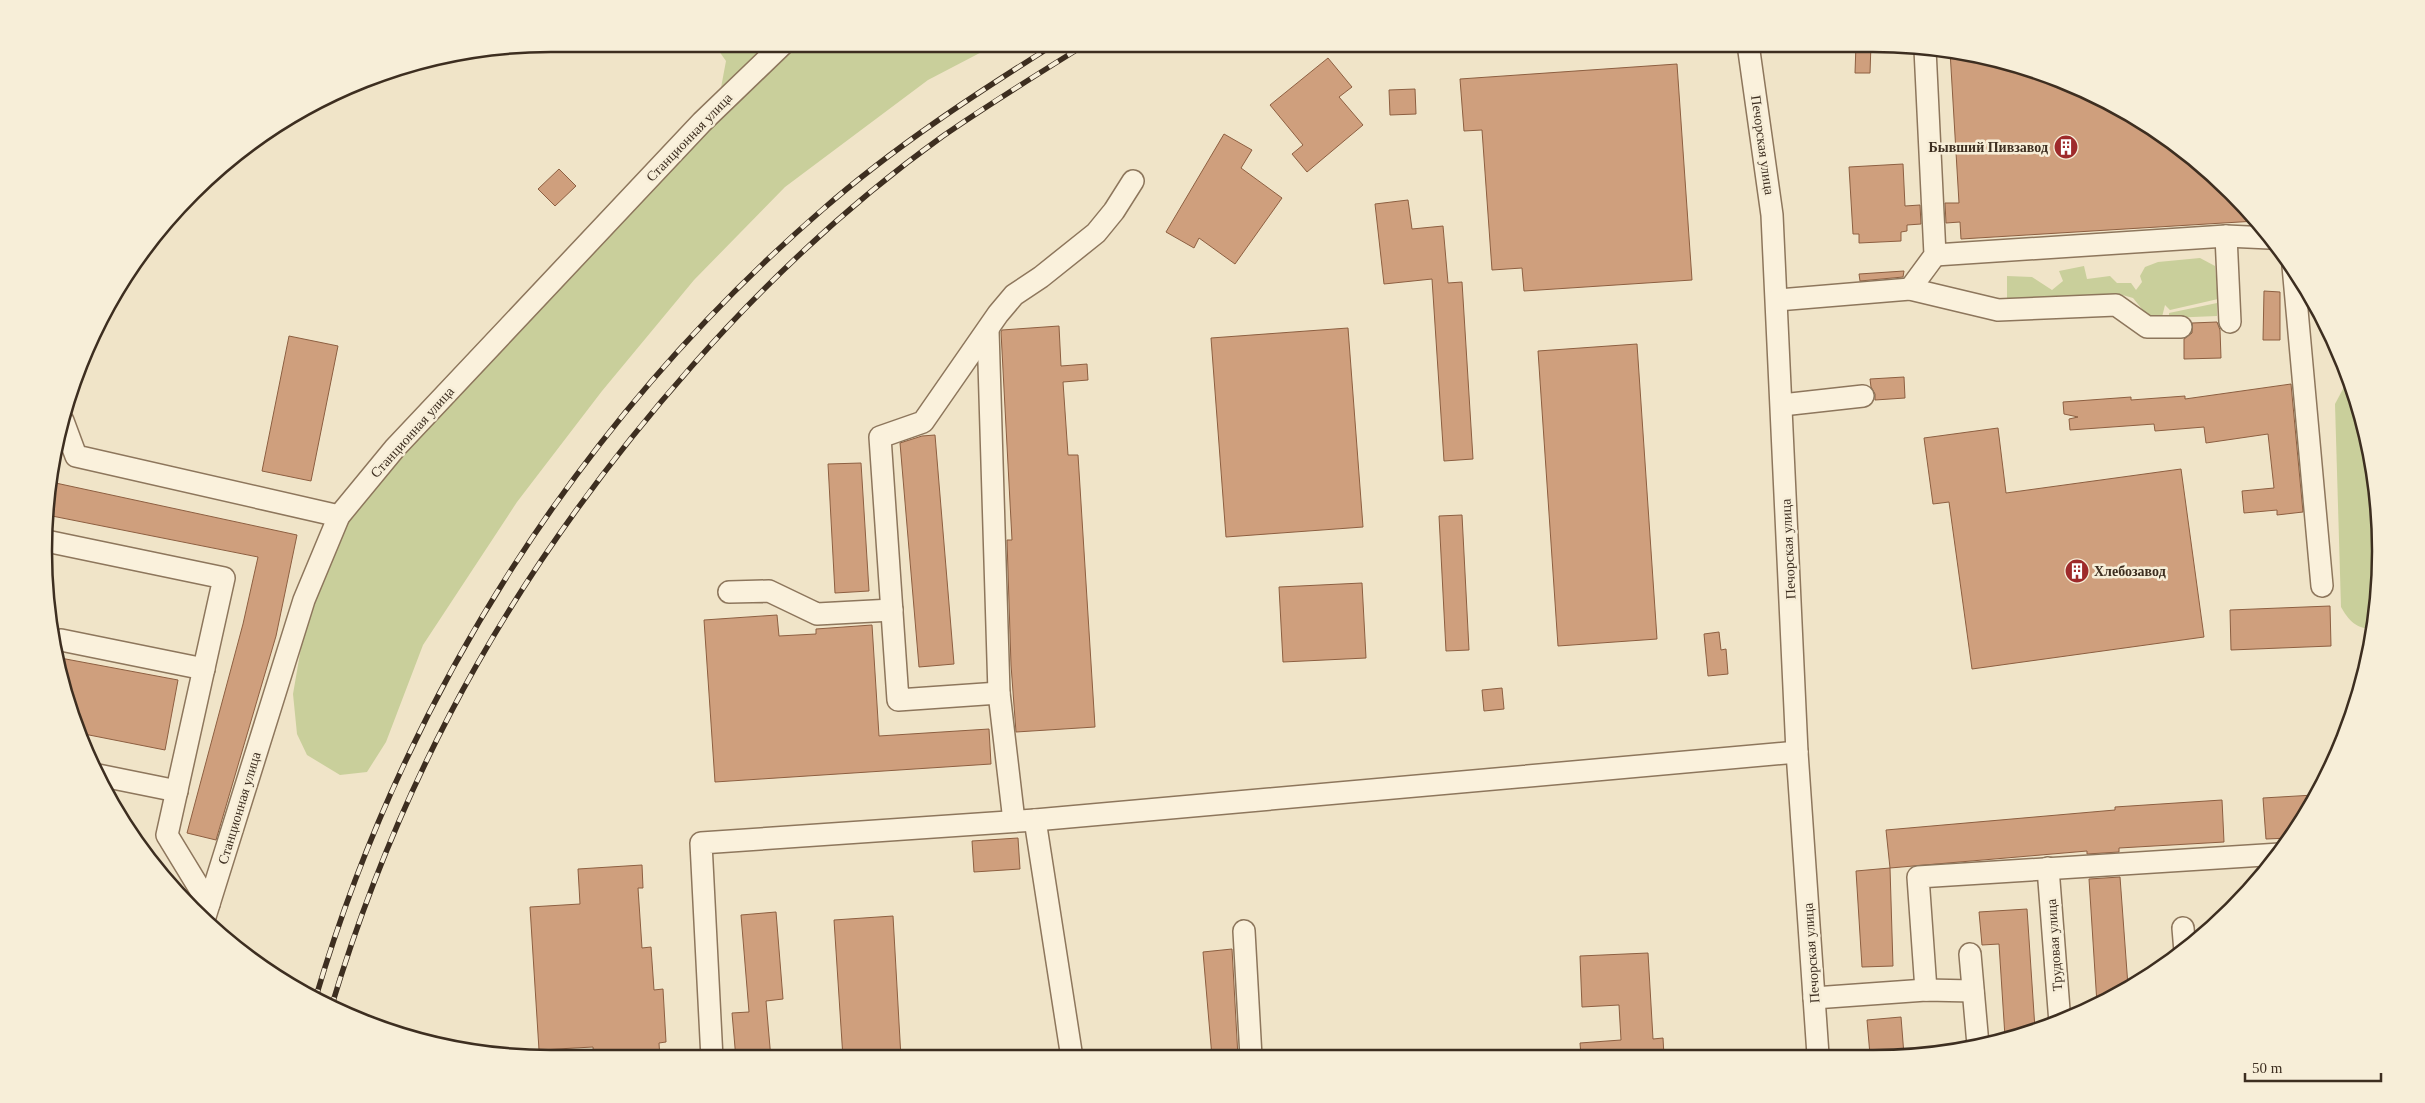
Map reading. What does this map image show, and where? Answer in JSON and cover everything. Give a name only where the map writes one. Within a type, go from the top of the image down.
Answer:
[{"type":"street","name":"Станционная улица","points":[[207,912],[304,600],[339,516],[416,426],[702,122],[775,52]]},
{"type":"street","name":"Печорская улица","points":[[1749,52],[1772,215],[1797,752],[1818,1050]]},
{"type":"street","points":[[1910,289],[1935,255],[1924,56]]},
{"type":"street","points":[[999,693],[898,700],[880,437],[923,422],[998,314],[1014,295],[1041,278],[1096,233],[1114,211],[1133,181]]},
{"type":"street","points":[[1935,255],[2226,236],[2261,238]]},
{"type":"street","points":[[2226,236],[2230,322]]},
{"type":"street","points":[[2295,284],[2322,586]]},
{"type":"street","points":[[1776,300],[1910,289],[1998,310],[2116,305],[2147,327],[2181,327]]},
{"type":"street","points":[[988,330],[999,693],[1070,1050]]},
{"type":"street","points":[[1782,404],[1863,396]]},
{"type":"street","points":[[67,433],[76,456],[339,516]]},
{"type":"street","points":[[53,542],[224,578],[167,836],[207,912]]},
{"type":"street","points":[[729,592],[769,592],[817,614],[892,610]]},
{"type":"street","points":[[61,640],[204,669]]},
{"type":"street","points":[[712,1050],[701,843],[1025,821],[1797,752]]},
{"type":"street","points":[[106,777],[177,790]]},
{"type":"street","points":[[1926,990],[1918,877],[2048,868],[2266,858]]},
{"type":"street","name":"Трудовая улица","points":[[2048,868],[2059,1015]]},
{"type":"street","points":[[2183,928],[2184,942]]},
{"type":"street","points":[[1244,931],[1251,1050]]},
{"type":"street","points":[[1970,954],[1977,1039]]},
{"type":"street","points":[[1814,998],[1926,990],[1973,991]]},
{"type":"green space","points":[[720,52],[982,52],[928,80],[785,187],[694,280],[602,391],[517,502],[423,645],[386,742],[367,772],[340,775],[307,755],[297,734],[293,694],[312,584],[351,518],[430,423],[717,109],[726,61]]},
{"type":"green space","points":[[2200,258],[2215,266],[2218,299],[2170,310],[2165,305],[2162,317],[2150,319],[2133,298],[2119,294],[2007,301],[2007,276],[2032,277],[2052,290],[2063,281],[2059,271],[2084,266],[2087,279],[2110,276],[2117,283],[2131,283],[2136,290],[2142,282],[2140,276],[2145,267],[2158,262]]},
{"type":"green space","points":[[2217,303],[2217,316],[2169,318],[2169,313]]},
{"type":"green space","points":[[2344,387],[2363,454],[2368,486],[2372,552],[2366,629],[2354,623],[2341,607],[2335,404]]},
{"type":"building","points":[[1856,52],[1871,52],[1870,73],[1855,73]]},
{"type":"building","points":[[1328,58],[1352,87],[1339,97],[1363,125],[1307,172],[1292,154],[1303,145],[1270,105]]},
{"type":"building","name":"Бывший Пивзавод","points":[[1950,59],[1971,62],[2034,79],[2064,90],[2123,119],[2151,137],[2203,176],[2248,221],[1961,239],[1960,222],[1946,223],[1945,203],[1959,203]]},
{"type":"building","points":[[1677,64],[1692,280],[1524,291],[1522,268],[1492,270],[1482,130],[1464,131],[1460,79]]},
{"type":"building","points":[[1415,89],[1416,114],[1390,115],[1389,90]]},
{"type":"building","points":[[1224,134],[1252,150],[1241,168],[1282,198],[1235,264],[1199,238],[1194,248],[1166,232]]},
{"type":"building","points":[[1903,164],[1905,206],[1920,205],[1921,224],[1907,225],[1907,231],[1901,232],[1901,241],[1859,243],[1859,234],[1853,234],[1849,167]]},
{"type":"building","points":[[559,169],[576,186],[555,206],[538,189]]},
{"type":"building","points":[[1408,200],[1412,229],[1443,226],[1448,283],[1462,282],[1473,459],[1444,461],[1432,279],[1384,284],[1375,204]]},
{"type":"building","points":[[1904,271],[1903,277],[1860,281],[1859,274]]},
{"type":"building","points":[[2264,291],[2280,292],[2280,340],[2263,340]]},
{"type":"building","points":[[2217,322],[2220,330],[2221,358],[2184,359],[2184,339],[2192,333],[2192,323]]},
{"type":"building","points":[[1059,326],[1061,366],[1087,364],[1088,380],[1063,382],[1068,455],[1078,455],[1095,727],[1016,732],[1011,665],[1007,540],[1012,540],[1001,332],[1002,330]]},
{"type":"building","points":[[1348,328],[1363,527],[1226,537],[1211,338]]},
{"type":"building","points":[[289,336],[338,346],[311,481],[262,471]]},
{"type":"building","points":[[1637,344],[1657,639],[1558,646],[1538,351]]},
{"type":"building","points":[[1904,377],[1905,398],[1875,400],[1870,379]]},
{"type":"building","points":[[2291,384],[2303,512],[2277,515],[2277,510],[2244,513],[2242,491],[2274,488],[2268,434],[2206,443],[2204,427],[2155,431],[2154,424],[2070,430],[2069,419],[2078,417],[2064,414],[2063,402],[2131,397],[2131,400],[2185,396],[2185,399]]},
{"type":"building","name":"Хлебозавод","points":[[1998,428],[2006,493],[2181,469],[2204,637],[1972,669],[1949,502],[1933,504],[1924,438]]},
{"type":"building","points":[[935,435],[954,664],[919,667],[900,443],[922,436]]},
{"type":"building","points":[[861,463],[869,591],[835,593],[828,464]]},
{"type":"building","points":[[57,483],[297,535],[276,636],[216,840],[187,833],[243,624],[258,557],[54,516]]},
{"type":"building","points":[[1462,515],[1469,650],[1446,651],[1439,516]]},
{"type":"building","points":[[1362,583],[1366,658],[1283,662],[1279,587]]},
{"type":"building","points":[[2330,606],[2331,646],[2231,650],[2230,610]]},
{"type":"building","points":[[777,615],[779,636],[816,634],[816,629],[872,625],[879,736],[989,729],[991,764],[715,782],[704,620]]},
{"type":"building","points":[[1719,632],[1721,650],[1726,649],[1728,674],[1708,676],[1704,634]]},
{"type":"building","points":[[64,659],[178,680],[165,750],[87,735]]},
{"type":"building","points":[[1502,688],[1504,709],[1484,711],[1482,690]]},
{"type":"building","points":[[2309,795],[2281,838],[2266,839],[2263,798]]},
{"type":"building","points":[[2222,800],[2224,842],[2119,848],[2119,852],[2087,854],[2087,851],[1890,868],[1886,830],[2115,810],[2115,807]]},
{"type":"building","points":[[1018,838],[1020,869],[974,872],[972,841]]},
{"type":"building","points":[[642,865],[643,888],[638,888],[642,948],[651,947],[654,990],[663,989],[666,1042],[659,1043],[659,1050],[593,1050],[593,1047],[539,1050],[530,907],[580,904],[578,869]]},
{"type":"building","points":[[1890,868],[1893,966],[1862,967],[1856,871]]},
{"type":"building","points":[[2120,877],[2128,981],[2097,998],[2089,879]]},
{"type":"building","points":[[2027,909],[2035,1024],[2005,1033],[1999,944],[1982,945],[1979,912]]},
{"type":"building","points":[[776,912],[783,999],[766,1001],[770,1050],[735,1050],[732,1013],[749,1012],[741,915]]},
{"type":"building","points":[[893,916],[901,1050],[842,1050],[834,920]]},
{"type":"building","points":[[1232,949],[1238,1050],[1211,1050],[1203,952]]},
{"type":"building","points":[[1648,953],[1653,1039],[1663,1038],[1664,1050],[1581,1050],[1580,1043],[1621,1040],[1619,1005],[1582,1007],[1580,956]]},
{"type":"building","points":[[1901,1017],[1904,1049],[1870,1050],[1867,1020]]},
{"type":"railway","points":[[318,992],[353,887],[398,777],[451,671],[512,569],[579,471],[654,379],[735,291],[822,210],[906,143],[1042,52]]},
{"type":"railway","points":[[334,1000],[361,918],[395,831],[433,747],[476,666],[523,588],[575,512],[631,438],[692,366],[750,303],[843,215],[943,136],[1073,52]]},
{"type":"place","name":"Бывший Пивзавод","points":[[2066,147]]},
{"type":"place","name":"Хлебозавод","points":[[2077,571]]}]
